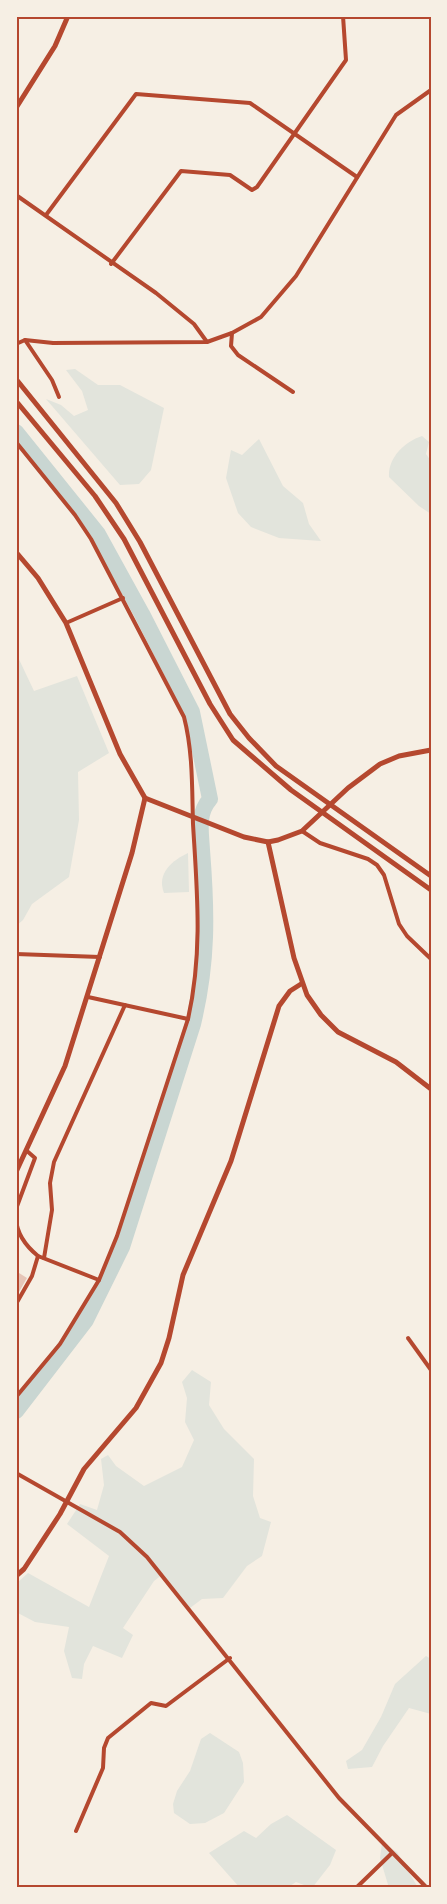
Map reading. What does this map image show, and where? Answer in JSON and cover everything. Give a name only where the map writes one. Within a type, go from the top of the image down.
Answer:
[{"type":"street","points":[[16,108],[55,46],[68,16]]},
{"type":"street","points":[[111,264],[181,171],[230,175],[252,190],[257,188],[346,60],[343,16]]},
{"type":"street","points":[[16,344],[25,340],[53,343],[208,342],[232,333],[261,317],[296,276],[396,115],[431,90]]},
{"type":"street","points":[[46,216],[136,94],[250,103],[294,135],[358,177]]},
{"type":"street","points":[[16,195],[111,264],[156,293],[194,324],[208,342]]},
{"type":"street","points":[[232,333],[231,346],[238,355],[293,392]]},
{"type":"street","points":[[25,340],[52,380],[59,397]]},
{"type":"street","points":[[16,379],[116,503],[140,542],[230,714],[249,738],[276,766],[331,803],[431,876]]},
{"type":"street","points":[[16,401],[95,496],[124,539],[210,704],[233,740],[265,769],[322,813],[431,890]]},
{"type":"street","points":[[16,442],[75,515],[91,539],[184,717],[188,734],[196,818],[199,948],[194,994],[188,1018],[117,1236],[99,1280],[60,1344],[16,1397]]},
{"type":"street","points":[[16,552],[38,578],[66,623],[120,754],[145,798],[244,837],[268,842],[302,831],[331,803],[380,764],[399,756],[431,750]]},
{"type":"street","points":[[66,623],[123,598]]},
{"type":"street","points":[[16,1172],[65,1066],[132,853],[145,798]]},
{"type":"street","points":[[302,831],[320,843],[368,859],[377,865],[384,875],[399,924],[407,936],[431,959]]},
{"type":"street","points":[[268,842],[302,984],[321,1015],[338,1032],[396,1062],[431,1089]]},
{"type":"street","points":[[16,954],[100,957]]},
{"type":"street","points":[[16,1576],[24,1569],[60,1514],[84,1469],[98,1450],[136,1408],[161,1364],[169,1338],[183,1275],[231,1161],[279,1006],[290,991],[302,984]]},
{"type":"street","points":[[88,997],[188,1018]]},
{"type":"street","points":[[44,1258],[52,1210],[50,1183],[54,1162],[125,1005]]},
{"type":"street","points":[[16,1209],[35,1158],[27,1151]]},
{"type":"street","points":[[16,1219],[17,1226],[28,1248],[38,1256],[99,1280]]},
{"type":"street","points":[[16,1304],[32,1276],[38,1256]]},
{"type":"street","points":[[408,1338],[431,1370]]},
{"type":"street","points":[[16,1472],[66,1500],[132,1542],[148,1557],[230,1658],[339,1798],[391,1854],[427,1888]]},
{"type":"street","points":[[76,1831],[103,1768],[104,1748],[108,1738],[150,1703],[166,1706],[230,1658]]},
{"type":"street","points":[[356,1888],[391,1854]]},
{"type":"shaded area","points":[[75,369],[98,385],[120,385],[164,408],[151,470],[139,484],[120,485],[46,399],[61,405],[74,416],[88,410],[82,391],[66,370]]},
{"type":"shaded area","points":[[422,436],[429,442],[426,454],[431,461],[431,514],[419,506],[389,477],[391,463],[398,452],[409,442]]},
{"type":"shaded area","points":[[259,439],[283,486],[303,503],[309,524],[321,541],[279,538],[251,527],[238,513],[226,478],[231,450],[242,455]]},
{"type":"shaded area","points":[[16,653],[34,691],[77,676],[109,753],[78,772],[79,820],[69,877],[32,904],[23,920],[16,926]]},
{"type":"shaded area","points":[[188,853],[189,892],[164,893],[162,879],[167,868],[177,859]]},
{"type":"shaded area","points":[[192,1370],[211,1382],[209,1405],[224,1429],[254,1459],[253,1496],[260,1518],[271,1522],[262,1556],[247,1566],[223,1598],[202,1599],[190,1608],[163,1574],[154,1581],[123,1628],[133,1635],[122,1658],[93,1646],[84,1664],[82,1679],[72,1678],[64,1651],[69,1627],[35,1622],[16,1612],[16,1584],[28,1573],[89,1607],[109,1556],[67,1524],[80,1504],[97,1510],[104,1485],[101,1459],[108,1455],[116,1466],[144,1486],[182,1467],[194,1440],[185,1422],[187,1398],[182,1382]]},
{"type":"shaded area","points":[[426,1656],[431,1659],[431,1714],[409,1708],[383,1746],[372,1767],[348,1769],[346,1761],[362,1750],[381,1717],[395,1684]]},
{"type":"shaded area","points":[[210,1733],[239,1752],[243,1763],[244,1782],[224,1813],[205,1823],[190,1824],[174,1813],[173,1804],[177,1791],[190,1771],[201,1739]]},
{"type":"shaded area","points":[[287,1815],[336,1850],[330,1865],[312,1888],[296,1882],[287,1888],[240,1888],[209,1853],[244,1831],[256,1838],[271,1824]]},
{"type":"shaded area","points":[[382,1843],[397,1852],[417,1886],[428,1888],[389,1888],[380,1858]]},
{"type":"building","points":[[19,1273],[27,1278],[16,1297],[16,1278]]},
{"type":"waterway","points":[[16,432],[98,534],[142,614],[192,712],[210,799],[201,817],[205,937],[201,980],[193,1024],[122,1247],[86,1320],[16,1411]]}]
